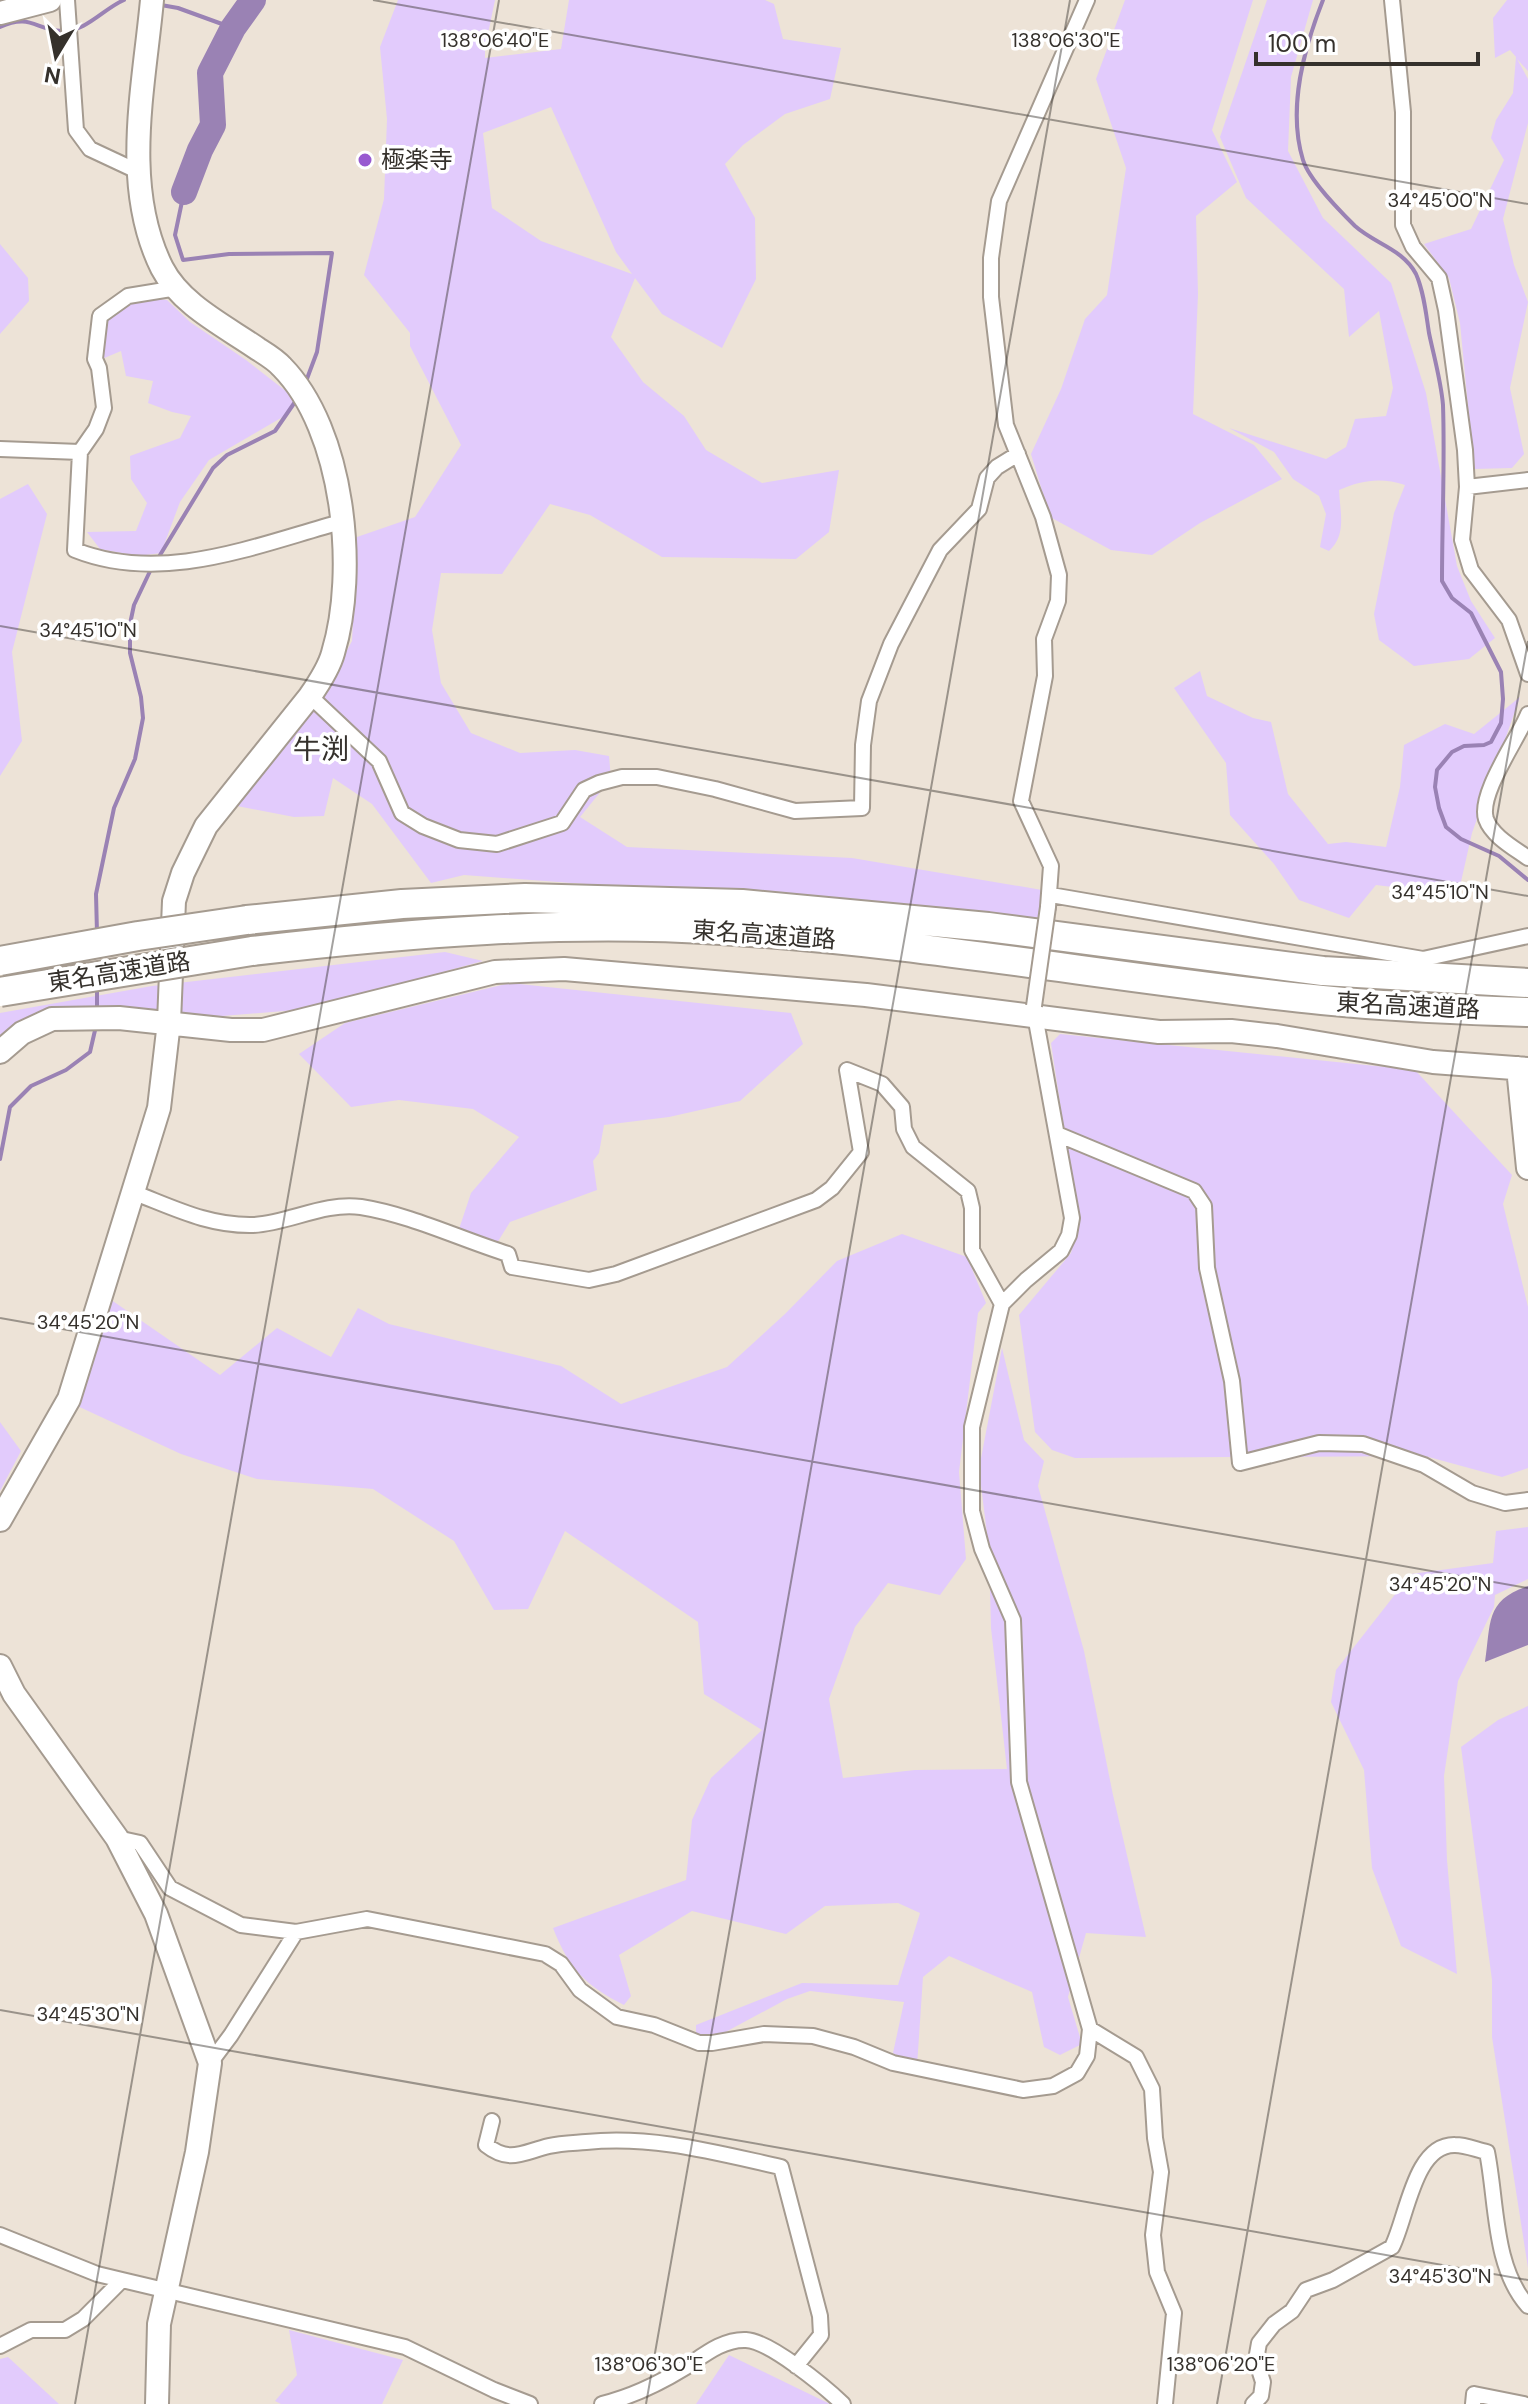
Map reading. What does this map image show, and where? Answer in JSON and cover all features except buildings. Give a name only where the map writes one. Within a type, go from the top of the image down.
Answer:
[{"type":"highway","name":"東名高速道路","points":[[0,961],[247,920],[402,904],[525,898],[727,903],[858,913],[1323,971],[1528,983]]},
{"type":"highway","name":"東名高速道路","points":[[0,992],[252,951],[385,936],[493,928],[608,926],[719,929],[823,938],[1323,1000],[1528,1012]]},
{"type":"street","points":[[0,13],[50,0]]},
{"type":"street","points":[[67,0],[76,130],[90,149],[137,171]]},
{"type":"street","points":[[0,1520],[69,1399],[135,1193],[159,1108],[169,1022],[174,901],[192,851],[206,826],[310,696],[333,655],[343,605],[345,554],[332,458],[310,404],[281,366],[191,303],[177,288],[163,269],[144,221],[137,171],[152,0]]},
{"type":"street","points":[[117,1838],[140,1843],[170,1888],[241,1925],[296,1932],[367,1919],[537,1952],[554,1958],[580,1990],[617,2017],[654,2025],[699,2043],[764,2034],[813,2036],[854,2047],[893,2063],[1023,2090],[1053,2086],[1077,2073],[1087,2056],[1090,2029],[1019,1782],[1013,1620],[982,1549],[972,1511],[972,1427],[1002,1304],[1061,1251],[1069,1235],[1072,1218],[1034,1010],[1050,901],[1051,866],[1021,801],[1045,676],[1044,639],[1058,601],[1059,575],[1043,517],[1006,425],[991,297],[993,244],[999,201],[1087,0]]},
{"type":"street","points":[[1392,0],[1403,99],[1403,225],[1413,247],[1439,278],[1457,382],[1467,487],[1462,540],[1471,570],[1509,620],[1528,674]]},
{"type":"street","points":[[177,288],[128,296],[100,316],[95,359],[104,408],[96,429],[80,452],[75,550],[139,564],[189,563],[341,522]]},
{"type":"street","points":[[0,449],[80,452]]},
{"type":"street","points":[[310,696],[379,761],[402,813],[423,826],[459,840],[497,844],[562,823],[584,790],[622,777],[657,777],[795,811],[862,808],[863,745],[869,701],[891,644],[940,550],[979,509],[987,478],[997,467],[1018,454]]},
{"type":"street","points":[[1467,487],[1528,480]]},
{"type":"street","points":[[1528,714],[1494,781],[1485,808],[1490,826],[1499,837],[1528,858]]},
{"type":"street","points":[[1050,901],[1423,959],[1528,936]]},
{"type":"street","points":[[0,1052],[22,1033],[52,1019],[119,1018],[231,1030],[263,1030],[495,972],[564,969],[1034,1010],[1159,1032],[1231,1031],[1433,1062],[1523,1068],[1528,1168]]},
{"type":"street","points":[[135,1193],[186,1215],[228,1224],[255,1225],[327,1207],[359,1207],[508,1254],[512,1267],[589,1280],[616,1274],[816,1200],[832,1188],[861,1152],[847,1070],[882,1084],[902,1107],[904,1129],[913,1147],[968,1191],[972,1208],[972,1250],[1002,1304]]},
{"type":"street","points":[[1057,1134],[1194,1191],[1204,1206],[1207,1268],[1232,1381],[1240,1463],[1319,1443],[1363,1444],[1424,1465],[1472,1493],[1505,1503],[1528,1500]]},
{"type":"street","points":[[0,1666],[14,1694],[117,1838],[156,1914],[210,2063],[197,2152],[159,2324],[157,2404]]},
{"type":"street","points":[[210,2063],[296,1932]]},
{"type":"street","points":[[1090,2029],[1136,2057],[1152,2089],[1161,2172],[1153,2235],[1157,2272],[1174,2313],[1165,2404]]},
{"type":"street","points":[[492,2121],[486,2145],[498,2155],[511,2157],[552,2145],[636,2141],[681,2145],[781,2167],[820,2316],[821,2335],[796,2366]]},
{"type":"street","points":[[1253,2404],[1261,2396],[1263,2382],[1256,2360],[1259,2343],[1274,2324],[1292,2311],[1306,2290],[1333,2280],[1392,2247],[1399,2235],[1420,2167],[1432,2152],[1453,2144],[1487,2152],[1504,2258],[1511,2282],[1528,2306]]},
{"type":"street","points":[[0,2235],[97,2274],[405,2347],[530,2404]]},
{"type":"street","points":[[0,2346],[31,2330],[65,2330],[83,2319],[122,2280]]},
{"type":"street","points":[[602,2404],[644,2390],[686,2367],[712,2348],[747,2340],[781,2356],[843,2404]]},
{"type":"street","points":[[1473,2404],[1474,2394],[1524,2404]]},
{"type":"shaded area","points":[[398,0],[495,0],[485,58],[561,49],[569,0],[765,0],[774,4],[783,39],[841,48],[830,99],[785,114],[743,145],[725,164],[755,218],[756,279],[722,348],[662,314],[635,278],[611,337],[643,382],[684,416],[706,450],[762,483],[839,470],[829,532],[796,559],[662,557],[590,515],[550,504],[502,574],[441,573],[432,630],[441,683],[471,733],[520,753],[575,750],[609,756],[611,779],[580,817],[627,847],[852,858],[1042,890],[1041,918],[464,875],[431,883],[372,804],[333,778],[324,816],[294,817],[232,805],[322,697],[352,641],[357,537],[415,517],[461,445],[410,346],[410,333],[364,275],[384,199],[387,119],[380,47]],"holes":[[[551,107],[616,252],[632,274],[541,241],[492,208],[483,133]]]},
{"type":"shaded area","points":[[1125,0],[1253,0],[1212,130],[1237,182],[1196,216],[1198,294],[1193,414],[1254,445],[1282,479],[1200,523],[1152,555],[1111,550],[1050,517],[1031,454],[1061,389],[1085,319],[1107,295],[1126,168],[1096,79]]},
{"type":"shaded area","points":[[1267,0],[1313,0],[1291,77],[1288,151],[1323,218],[1391,283],[1426,393],[1457,566],[1471,601],[1495,638],[1469,659],[1414,666],[1379,640],[1374,614],[1394,513],[1405,485],[1372,481],[1339,490],[1340,530],[1335,545],[1329,551],[1320,547],[1326,514],[1319,496],[1293,479],[1274,452],[1229,428],[1326,459],[1346,447],[1355,419],[1386,416],[1393,388],[1379,311],[1349,337],[1344,289],[1246,198],[1220,137]]},
{"type":"shaded area","points":[[1507,0],[1528,0],[1528,71],[1517,59],[1528,79],[1528,123],[1503,219],[1514,265],[1528,302],[1510,388],[1524,454],[1512,468],[1474,469],[1460,323],[1449,278],[1424,244],[1471,229],[1504,160],[1491,138],[1496,120],[1513,93],[1516,57],[1510,50],[1495,58],[1493,18]]},
{"type":"shaded area","points":[[0,244],[28,278],[29,301],[0,334]]},
{"type":"shaded area","points":[[143,297],[167,300],[190,322],[296,399],[286,415],[209,460],[180,502],[161,553],[138,556],[100,549],[87,532],[136,531],[147,503],[131,479],[130,456],[180,438],[191,416],[148,403],[153,381],[126,376],[121,351],[102,359],[93,346],[112,309]]},
{"type":"shaded area","points":[[28,484],[47,514],[12,652],[22,741],[0,776],[0,499]]},
{"type":"shaded area","points":[[1200,671],[1207,696],[1253,718],[1271,722],[1288,794],[1328,844],[1346,842],[1386,847],[1400,787],[1404,745],[1445,724],[1474,734],[1520,697],[1472,833],[1458,895],[1376,885],[1349,918],[1299,900],[1274,864],[1230,815],[1226,763],[1174,688]]},
{"type":"shaded area","points":[[445,952],[483,961],[308,1009],[222,1016],[48,1007],[0,1041],[0,1013],[152,986]]},
{"type":"shaded area","points":[[510,983],[791,1013],[803,1044],[740,1101],[669,1117],[604,1125],[599,1153],[593,1161],[597,1190],[510,1222],[497,1243],[483,1241],[459,1229],[471,1193],[519,1137],[473,1109],[399,1100],[351,1107],[299,1054],[345,1023]]},
{"type":"shaded area","points":[[1060,1034],[1415,1070],[1512,1175],[1503,1204],[1528,1307],[1528,1468],[1502,1477],[1425,1456],[1075,1458],[1052,1450],[1035,1432],[1019,1315],[1071,1253],[1078,1223],[1051,1043]]},
{"type":"shaded area","points":[[902,1234],[967,1257],[986,1303],[978,1313],[959,1472],[966,1559],[940,1595],[888,1583],[855,1627],[829,1699],[843,1778],[915,1770],[1007,1769],[991,1628],[989,1550],[979,1469],[1002,1348],[1024,1440],[1044,1461],[1038,1486],[1084,1651],[1146,1937],[1086,1933],[1068,1997],[1082,2044],[1060,2055],[1044,2047],[1032,1992],[949,1956],[923,1977],[917,2066],[893,2053],[904,2002],[810,1991],[787,1999],[720,2035],[696,2041],[696,2025],[802,1983],[898,1985],[920,1913],[898,1903],[825,1906],[786,1934],[692,1911],[619,1955],[631,1996],[624,2005],[599,1990],[572,1965],[553,1928],[686,1880],[692,1820],[711,1778],[762,1730],[704,1694],[698,1622],[565,1531],[528,1609],[494,1610],[454,1541],[373,1489],[257,1479],[181,1454],[73,1404],[107,1297],[220,1375],[277,1328],[331,1357],[358,1308],[389,1324],[561,1366],[621,1404],[727,1367],[837,1261]]},
{"type":"shaded area","points":[[0,1422],[21,1451],[0,1491]]},
{"type":"shaded area","points":[[1528,1527],[1528,1579],[1495,1595],[1494,1607],[1458,1681],[1444,1776],[1447,1860],[1457,1974],[1401,1946],[1372,1868],[1364,1770],[1331,1702],[1336,1670],[1411,1574],[1493,1563],[1496,1531]]},
{"type":"shaded area","points":[[1528,1586],[1528,1645],[1485,1662],[1490,1625],[1497,1606],[1504,1598]]},
{"type":"shaded area","points":[[1528,1706],[1528,2268],[1492,2037],[1492,1980],[1461,1747],[1498,1720]]},
{"type":"shaded area","points":[[289,2330],[403,2360],[382,2404],[281,2404],[275,2401],[297,2375]]},
{"type":"shaded area","points":[[729,2355],[830,2404],[696,2404]]},
{"type":"shaded area","points":[[8,2357],[59,2404],[0,2404],[0,2359]]},
{"type":"waterway","points":[[0,27],[26,22],[53,30],[71,30],[87,24],[124,0]]},
{"type":"waterway","points":[[184,192],[213,125],[210,73],[233,28],[253,0]]},
{"type":"waterway","points":[[1323,0],[1304,58],[1297,99],[1298,140],[1303,160],[1318,186],[1341,212],[1363,232],[1404,258],[1419,281],[1443,405],[1442,581],[1452,598],[1471,613],[1501,672],[1501,723],[1491,742],[1464,746],[1452,752],[1437,770],[1435,787],[1439,808],[1446,827],[1461,839],[1499,856],[1528,880]]},
{"type":"waterway","points":[[161,5],[233,28]]},
{"type":"waterway","points":[[184,192],[175,235],[183,260],[229,254],[332,253],[317,352],[305,384]]},
{"type":"waterway","points":[[157,560],[213,468],[227,455],[275,431],[297,399]]},
{"type":"waterway","points":[[97,933],[96,894],[114,808],[135,759],[143,718],[130,653],[130,624],[134,605],[152,567]]},
{"type":"waterway","points":[[97,986],[97,1009]]},
{"type":"waterway","points":[[0,1159],[10,1107],[31,1086],[66,1070],[90,1052],[96,1026]]},
{"type":"place","name":"極楽寺","points":[[365,160]]},
{"type":"district","name":"牛渕","points":[[321,749]]}]
